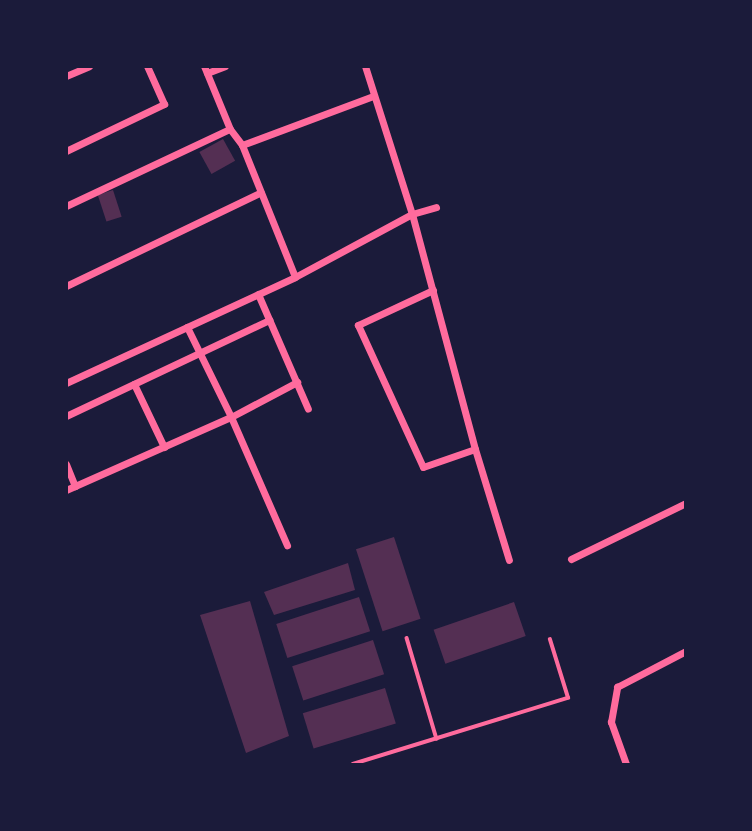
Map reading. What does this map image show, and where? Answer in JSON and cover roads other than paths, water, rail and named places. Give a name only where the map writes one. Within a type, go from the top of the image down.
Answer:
[{"type":"street","points":[[66,76],[89,66]]},
{"type":"street","points":[[66,151],[164,104],[147,66]]},
{"type":"street","points":[[225,66],[205,70],[230,129],[242,145],[295,277]]},
{"type":"street","points":[[365,66],[412,214],[475,449],[509,560]]},
{"type":"street","points":[[242,145],[373,96]]},
{"type":"street","points":[[66,206],[230,129]]},
{"type":"street","points":[[66,286],[261,192]]},
{"type":"street","points":[[66,383],[295,277],[412,214],[436,207]]},
{"type":"street","points":[[433,290],[358,325],[423,467],[475,449]]},
{"type":"street","points":[[258,294],[307,409]]},
{"type":"street","points":[[66,416],[269,320]]},
{"type":"street","points":[[187,327],[231,417],[287,545]]},
{"type":"street","points":[[66,490],[231,417],[297,382]]},
{"type":"street","points":[[134,384],[164,447]]},
{"type":"street","points":[[66,464],[75,486]]},
{"type":"street","points":[[571,559],[685,503]]},
{"type":"street","points":[[626,765],[611,722],[617,687],[685,651]]},
{"type":"lane","points":[[407,638],[437,739]]},
{"type":"lane","points":[[353,765],[568,698],[550,640]]}]
